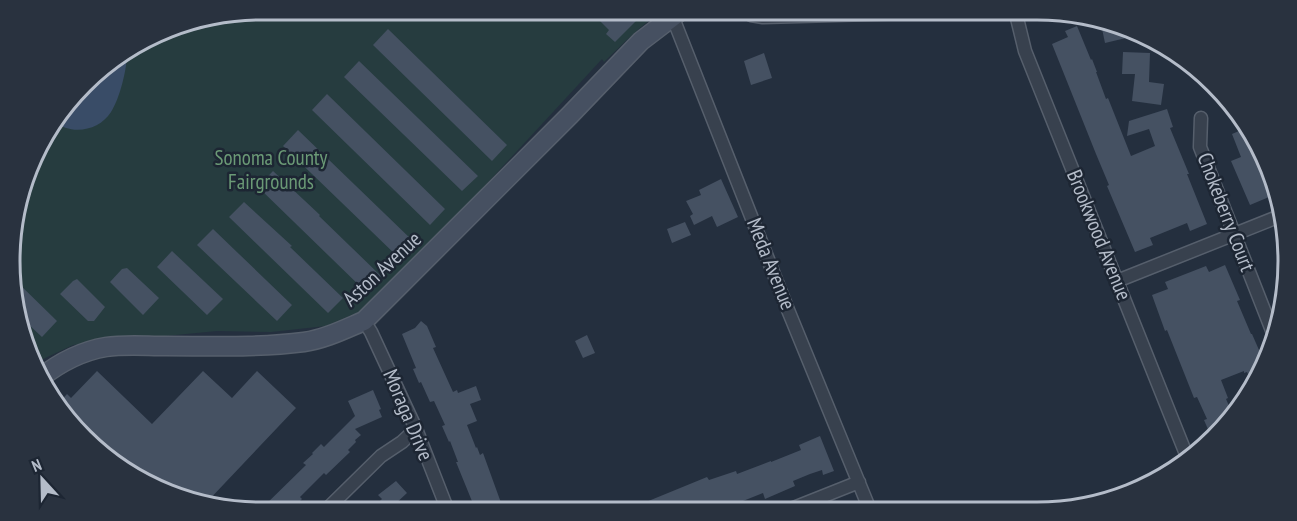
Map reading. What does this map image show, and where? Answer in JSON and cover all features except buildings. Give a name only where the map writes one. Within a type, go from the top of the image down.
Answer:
[{"type":"street","name":"Aston Avenue","points":[[47,373],[77,356],[106,347],[250,346],[304,342],[331,335],[364,321],[641,41],[669,20]]},
{"type":"street","name":"Meda Avenue","points":[[681,20],[788,310],[867,502]]},
{"type":"street","name":"Brookwood Avenue","points":[[1019,20],[1025,51],[1185,451]]},
{"type":"street","name":"Chokeberry Court","points":[[1201,118],[1200,147],[1269,323]]},
{"type":"street","points":[[1117,280],[1274,218]]},
{"type":"street","name":"Moraga Drive","points":[[364,321],[416,429],[444,502]]},
{"type":"street","points":[[334,502],[381,456],[416,429]]},
{"type":"street","points":[[809,502],[859,482]]},
{"type":"green space","name":"Sonoma County Fairgrounds","points":[[245,20],[650,20],[604,62],[602,59],[444,230],[368,308],[326,326],[271,332],[217,331],[73,345],[41,360],[32,338],[24,308],[20,276],[20,245],[24,213],[32,183],[52,140],[79,102],[114,69],[154,44],[183,32],[213,24]]},
{"type":"water","points":[[127,60],[120,91],[106,118],[99,124],[84,129],[68,129],[61,126],[90,90]]}]
